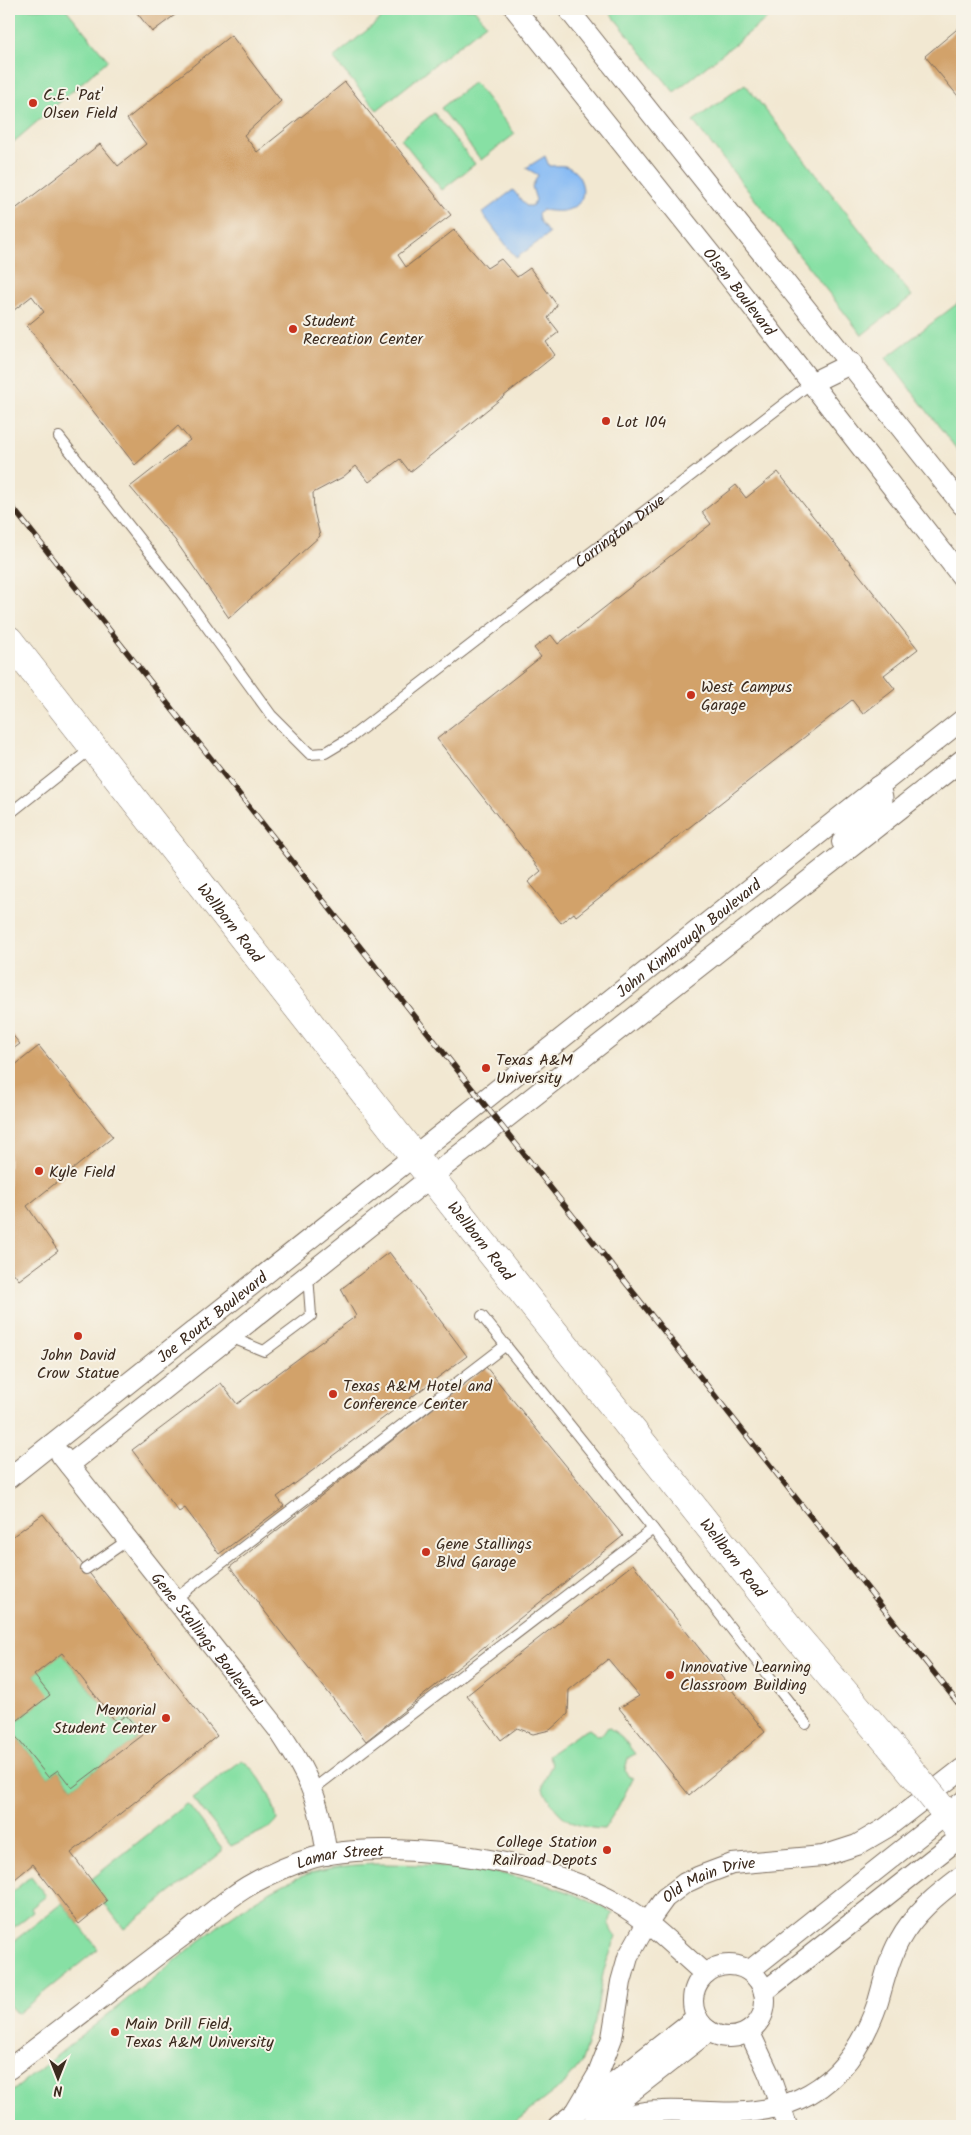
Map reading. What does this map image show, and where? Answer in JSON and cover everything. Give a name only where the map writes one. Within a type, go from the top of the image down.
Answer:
[{"type":"main road","name":"Wellborn Road","points":[[9,640],[414,1156],[796,1636],[954,1817]]},
{"type":"street","name":"Olsen Boulevard","points":[[515,9],[962,577]]},
{"type":"street","points":[[568,9],[852,363],[962,505]]},
{"type":"street","name":"Corrington Drive","points":[[811,383],[852,363]]},
{"type":"street","name":"John Kimbrough Boulevard","points":[[414,1156],[962,720]]},
{"type":"street","name":"John Kimbrough Boulevard","points":[[431,1177],[962,760]]},
{"type":"street","points":[[835,860],[845,835],[882,802],[882,794],[878,786]]},
{"type":"street","points":[[771,872],[790,896]]},
{"type":"street","name":"Joe Routt Boulevard","points":[[9,1478],[414,1156]]},
{"type":"street","name":"Joe Routt Boulevard","points":[[69,1465],[431,1177]]},
{"type":"street","points":[[292,1254],[308,1275]]},
{"type":"street","points":[[212,1317],[230,1338]]},
{"type":"street","name":"Gene Stallings Boulevard","points":[[52,1443],[277,1728],[297,1758],[312,1790],[327,1855]]},
{"type":"street","name":"Old Main Drive","points":[[584,2122],[590,2089],[604,2061],[612,2038],[621,1982],[628,1958],[647,1923],[666,1898],[675,1890],[719,1868],[748,1861],[823,1856],[857,1845],[886,1828],[962,1769]]},
{"type":"street","points":[[749,1971],[954,1817]]},
{"type":"street","points":[[764,1992],[954,1817]]},
{"type":"street","name":"Lamar Street","points":[[9,2070],[250,1884],[285,1868],[327,1855],[350,1851],[438,1853],[499,1862],[570,1881],[620,1904],[647,1923],[705,1974]]},
{"type":"street","name":"Old Main Drive","points":[[558,2126],[610,2120],[658,2111],[734,2114],[781,2106],[800,2099],[823,2086],[847,2062],[867,2030],[894,1952],[906,1929],[924,1907],[962,1876]]},
{"type":"street","points":[[729,1965],[749,1971],[758,1980],[764,1992],[765,2004],[763,2013],[759,2021],[749,2031],[730,2037],[721,2036],[703,2024],[693,1997],[699,1981],[705,1974],[720,1966],[729,1965]]},
{"type":"street","name":"Old Main Drive","points":[[584,2122],[703,2024]]},
{"type":"street","points":[[749,2031],[770,2074],[787,2126]]},
{"type":"lane","name":"Corrington Drive","points":[[59,437],[184,598],[271,715],[310,754],[324,753],[350,738],[391,704],[811,383]]},
{"type":"lane","points":[[9,814],[92,747]]},
{"type":"lane","points":[[230,1338],[264,1351],[311,1316],[308,1275]]},
{"type":"lane","points":[[482,1316],[806,1724]]},
{"type":"lane","points":[[175,1599],[506,1345]]},
{"type":"lane","points":[[312,1790],[653,1529]]},
{"type":"lane","points":[[86,1569],[128,1540]]},
{"type":"green space","name":"C.E. 'Pat' Olsen Field","points":[[9,9],[66,9],[108,60],[9,146]]},
{"type":"green space","points":[[393,9],[474,9],[486,24],[377,110],[333,58]]},
{"type":"green space","points":[[607,9],[779,9],[674,92]]},
{"type":"green space","points":[[474,82],[515,134],[481,160],[441,108]]},
{"type":"green space","points":[[745,84],[912,296],[862,335],[693,121]]},
{"type":"green space","points":[[434,113],[475,164],[442,190],[401,139]]},
{"type":"green space","points":[[962,300],[962,456],[886,358]]},
{"type":"green space","points":[[62,1653],[115,1722],[126,1715],[142,1735],[72,1788],[58,1770],[48,1777],[9,1728],[49,1695],[34,1675]]},
{"type":"green space","points":[[608,1727],[622,1737],[635,1754],[628,1758],[625,1770],[628,1776],[633,1778],[604,1829],[579,1825],[559,1813],[545,1792],[544,1782],[552,1763],[548,1755],[589,1729],[597,1735],[603,1734]]},
{"type":"green space","points":[[242,1760],[255,1772],[265,1787],[277,1820],[271,1827],[231,1846],[193,1798]]},
{"type":"green space","points":[[186,1804],[189,1805],[222,1848],[222,1852],[124,1929],[88,1882]]},
{"type":"green space","points":[[376,1864],[438,1866],[498,1873],[528,1879],[586,1899],[613,1913],[610,1925],[616,1937],[603,1973],[595,2021],[581,2063],[566,2082],[510,2126],[9,2126],[9,2094],[243,1908],[299,1877],[335,1867]]},
{"type":"green space","points":[[31,1876],[46,1896],[31,1908],[33,1912],[9,1931],[9,1895]]},
{"type":"green space","points":[[62,1903],[98,1949],[17,2014],[9,2005],[9,1945]]},
{"type":"water","points":[[545,156],[549,166],[565,166],[577,174],[583,194],[577,205],[570,209],[560,211],[542,210],[538,214],[539,220],[549,234],[516,258],[482,213],[513,190],[526,206],[532,206],[536,200],[532,187],[538,175],[526,168]]},
{"type":"building","points":[[134,9],[183,9],[152,32]]},
{"type":"building","points":[[962,25],[962,101],[925,56]]},
{"type":"building","name":"Student Recreation Center","points":[[231,35],[281,101],[244,135],[257,152],[345,82],[451,215],[398,255],[406,267],[454,230],[487,268],[501,259],[517,277],[530,268],[557,305],[548,318],[559,332],[546,342],[555,355],[410,472],[400,459],[369,482],[356,466],[343,477],[313,493],[314,511],[320,536],[229,618],[175,540],[130,487],[190,440],[178,426],[135,465],[27,326],[44,312],[32,296],[9,314],[9,214],[100,144],[118,166],[146,144],[127,119]]},
{"type":"building","name":"West Campus Garage","points":[[778,472],[918,649],[884,675],[895,689],[863,714],[852,700],[576,916],[574,913],[561,923],[528,882],[541,871],[437,739],[541,657],[534,648],[551,635],[558,644],[711,524],[702,512],[736,485],[746,498]]},
{"type":"building","points":[[9,1031],[20,1044],[9,1052]]},
{"type":"building","name":"Kyle Field","points":[[39,1046],[113,1137],[27,1206],[58,1251],[19,1280],[9,1267],[9,1070]]},
{"type":"building","name":"Texas A&M Hotel and Conference Center","points":[[389,1252],[467,1356],[277,1497],[284,1506],[219,1554],[185,1508],[179,1512],[132,1450],[221,1383],[237,1404],[356,1316],[341,1289]]},
{"type":"building","name":"Gene Stallings Blvd Garage","points":[[486,1367],[623,1536],[366,1741],[230,1567]]},
{"type":"building","name":"Memorial Student Center","points":[[43,1514],[217,1736],[71,1853],[107,1901],[79,1924],[33,1864],[9,1884],[9,1728],[48,1777],[58,1770],[72,1788],[142,1735],[126,1715],[116,1722],[62,1653],[34,1675],[50,1695],[9,1727],[9,1539]]},
{"type":"building","name":"Innovative Learning Classroom Building","points":[[633,1564],[765,1732],[689,1795],[619,1708],[639,1696],[608,1659],[569,1690],[568,1714],[550,1730],[533,1734],[517,1728],[501,1740],[467,1695]]},
{"type":"railway","points":[[9,503],[962,1708]]},
{"type":"place","name":"C.E. 'Pat' Olsen Field","points":[[33,103]]},
{"type":"place","name":"Student Recreation Center","points":[[293,329]]},
{"type":"place","name":"Lot 104","points":[[606,421]]},
{"type":"place","name":"West Campus Garage","points":[[691,695]]},
{"type":"place","name":"Texas A&M University","points":[[486,1068]]},
{"type":"place","name":"Kyle Field","points":[[39,1171]]},
{"type":"place","name":"John David Crow Statue","points":[[78,1336]]},
{"type":"place","name":"Texas A&M Hotel and Conference Center","points":[[333,1394]]},
{"type":"place","name":"Gene Stallings Blvd Garage","points":[[426,1552]]},
{"type":"place","name":"Innovative Learning Classroom Building","points":[[670,1675]]},
{"type":"place","name":"Memorial Student Center","points":[[166,1718]]},
{"type":"place","name":"College Station Railroad Depots","points":[[607,1850]]},
{"type":"place","name":"Main Drill Field, Texas A&M University","points":[[115,2032]]}]
